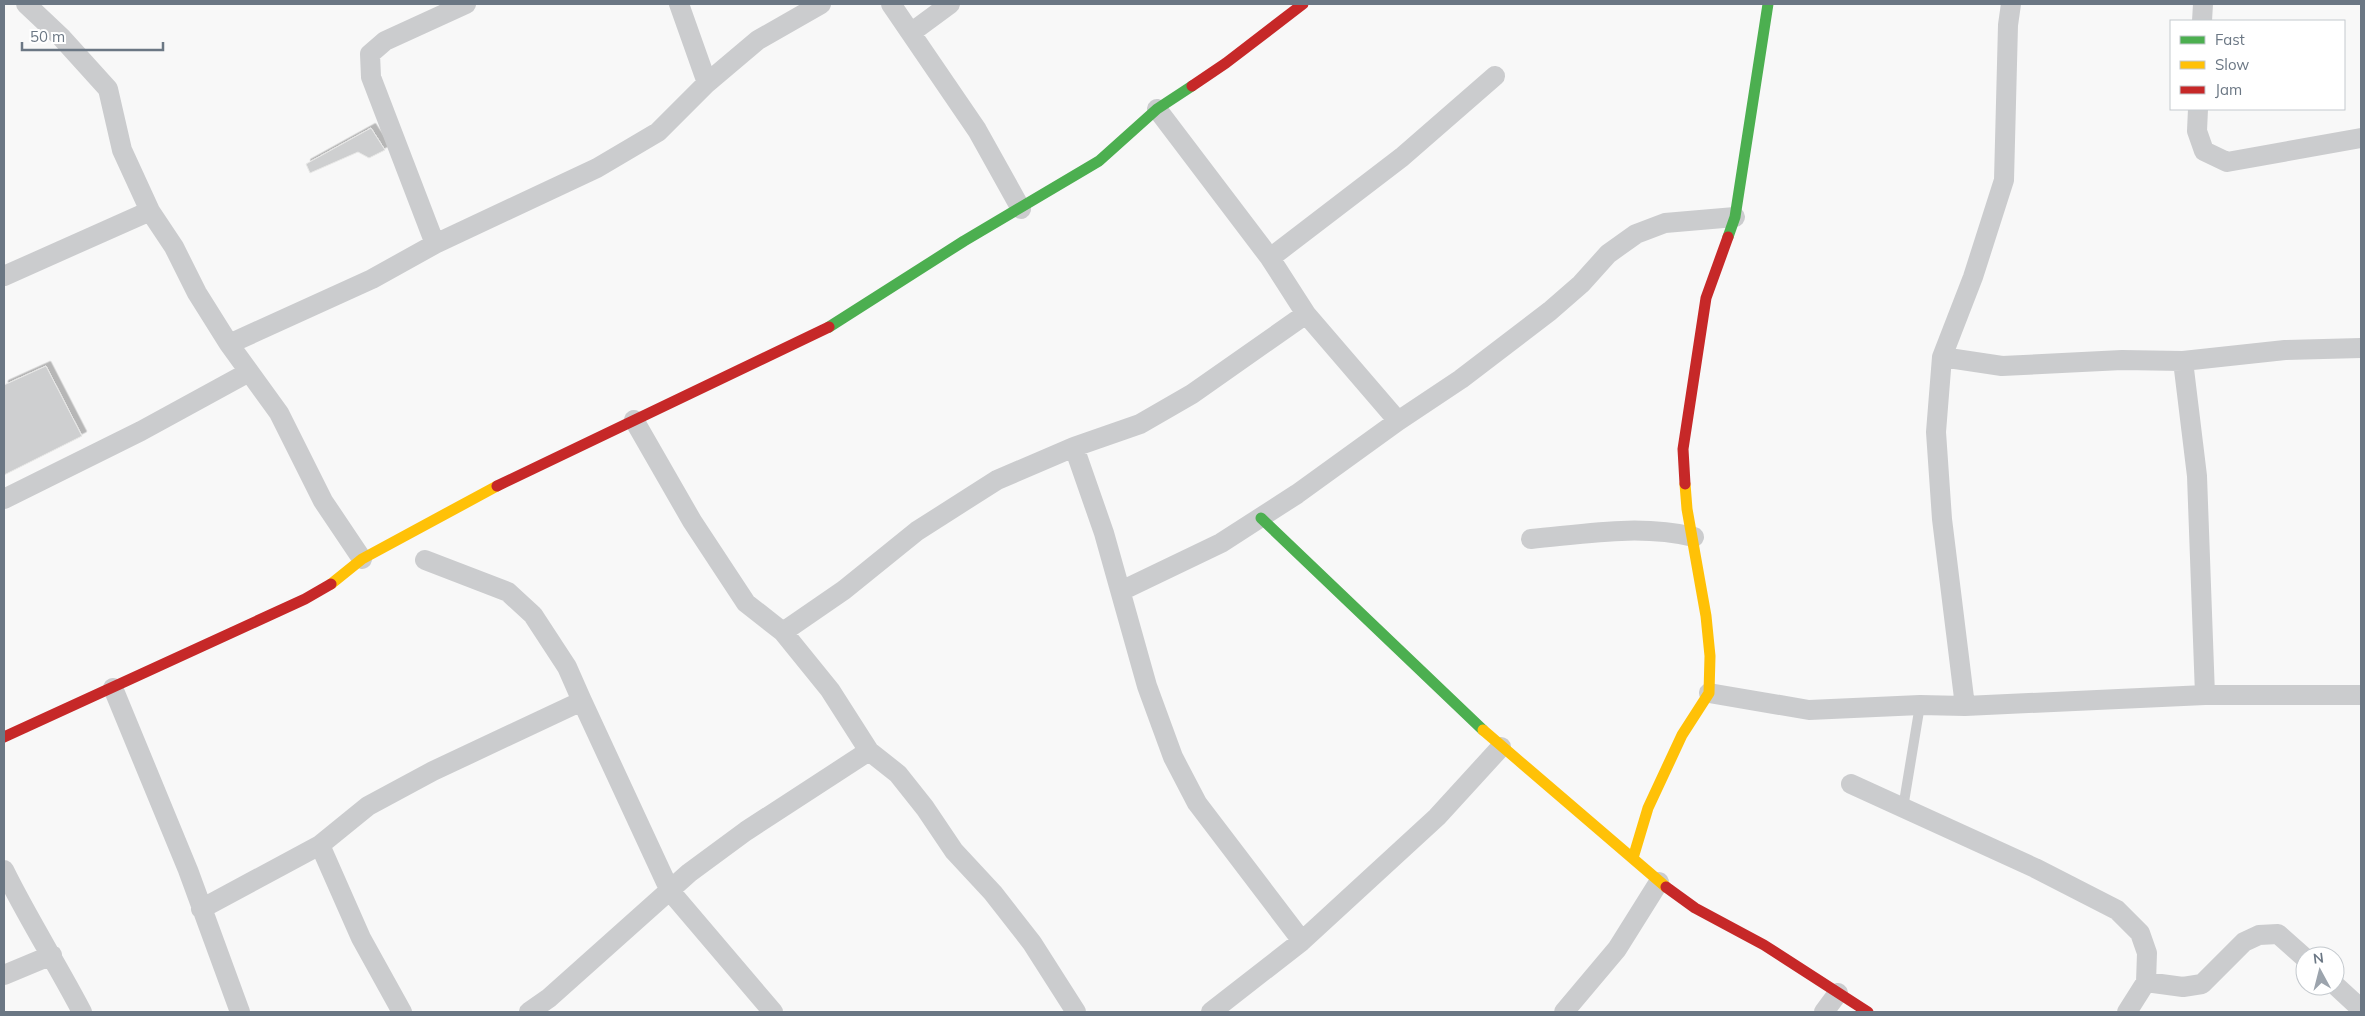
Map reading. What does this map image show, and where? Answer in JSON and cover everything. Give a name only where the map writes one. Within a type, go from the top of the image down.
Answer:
[{"type":"street","points":[[26,4],[82,59],[108,89],[122,150],[150,211],[174,247],[197,293],[229,344],[279,413],[323,501],[362,559]]},
{"type":"street","points":[[435,244],[371,77],[370,54],[385,41],[466,4]]},
{"type":"street","points":[[679,4],[707,83]]},
{"type":"street","points":[[229,344],[372,279],[435,244],[597,168],[658,132],[707,83],[758,40],[821,4]]},
{"type":"street","points":[[891,4],[912,32],[977,130],[1021,209]]},
{"type":"street","points":[[912,32],[950,4]]},
{"type":"street","points":[[4,737],[113,688],[307,596],[351,571],[362,559],[493,488],[555,460],[827,328],[964,241],[1021,209],[1099,161],[1157,109],[1226,63],[1303,4]]},
{"type":"street","points":[[1633,858],[1648,808],[1678,743],[1708,692],[1710,648],[1694,537],[1687,509],[1683,449],[1706,298],[1735,217],[1768,4]]},
{"type":"street","points":[[1966,706],[1942,519],[1936,432],[1942,357],[1973,277],[2004,180],[2008,25],[2011,4]]},
{"type":"street","points":[[2202,20],[2203,4]]},
{"type":"street","points":[[1270,258],[1402,157],[1495,76]]},
{"type":"street","points":[[1157,109],[1270,258],[1306,314],[1398,421]]},
{"type":"street","points":[[2198,110],[2197,131],[2204,151],[2227,162],[2361,138]]},
{"type":"street","points":[[4,276],[150,211]]},
{"type":"street","points":[[1121,592],[1221,543],[1261,518],[1461,379],[1550,311],[1581,284],[1608,254],[1636,234],[1665,223],[1735,217]]},
{"type":"street","points":[[783,632],[844,590],[917,530],[997,480],[1074,447],[1140,424],[1192,394],[1306,314]]},
{"type":"street","points":[[1942,357],[2002,366],[2122,360],[2183,361],[2285,350],[2361,348]]},
{"type":"street","points":[[2183,361],[2196,476],[2205,696]]},
{"type":"street","points":[[4,499],[141,431],[249,372]]},
{"type":"street","points":[[634,420],[692,521],[746,603],[783,632],[830,690],[869,751],[898,774],[925,808],[954,851],[993,893],[1032,943],[1076,1012]]},
{"type":"street","points":[[1074,447],[1121,592],[1147,686],[1178,765],[1198,804],[1302,942]]},
{"type":"street","points":[[1261,518],[1501,747],[1659,882],[1695,908],[1764,945],[1868,1012]]},
{"type":"street","points":[[1531,539],[1646,529],[1670,531],[1694,537]]},
{"type":"street","points":[[425,560],[508,592],[533,616],[567,667],[670,891],[773,1012]]},
{"type":"street","points":[[113,688],[188,870],[240,1012]]},
{"type":"street","points":[[1708,692],[1809,710],[1920,705],[1966,706],[2205,696],[2361,695]]},
{"type":"street","points":[[201,909],[320,845],[368,806],[433,771],[582,700]]},
{"type":"street","points":[[1211,1012],[1302,942],[1437,817],[1501,747]]},
{"type":"street","points":[[529,1012],[549,998],[689,873],[746,831],[869,751]]},
{"type":"street","points":[[1851,784],[2034,868],[2117,910],[2140,933],[2147,953],[2146,982],[2126,1012]]},
{"type":"street","points":[[320,845],[362,938],[402,1012]]},
{"type":"street","points":[[4,870],[20,904],[52,954],[82,1012]]},
{"type":"street","points":[[1564,1012],[1617,949],[1659,882]]},
{"type":"street","points":[[2146,982],[2183,987],[2202,984],[2244,942],[2259,934],[2278,934],[2295,949]]},
{"type":"street","points":[[4,975],[52,954]]},
{"type":"street","points":[[1824,1012],[1838,992]]},
{"type":"street","points":[[2345,994],[2361,1009]]},
{"type":"lane","points":[[1903,808],[1920,705]]},
{"type":"building","points":[[371,128],[385,150],[369,158],[358,152],[310,173],[306,164]]},
{"type":"building","points":[[46,366],[82,436],[4,475],[4,385]]},
{"type":"traffic: fast","points":[[1728,237],[1735,217],[1768,4]]},
{"type":"traffic: fast","points":[[829,327],[964,241],[1099,161],[1157,109],[1192,86]]},
{"type":"traffic: fast","points":[[1261,518],[1483,730]]},
{"type":"traffic: slow","points":[[1633,858],[1648,808],[1682,735],[1709,693],[1710,656],[1706,616],[1687,509],[1685,484]]},
{"type":"traffic: slow","points":[[331,584],[362,559],[497,486]]},
{"type":"traffic: slow","points":[[1483,730],[1666,887]]},
{"type":"traffic: jam","points":[[1192,86],[1226,63],[1303,4]]},
{"type":"traffic: jam","points":[[1685,484],[1683,449],[1706,298],[1728,237]]},
{"type":"traffic: jam","points":[[497,486],[829,327]]},
{"type":"traffic: jam","points":[[4,737],[305,599],[331,584]]},
{"type":"traffic: jam","points":[[1666,887],[1695,908],[1764,945],[1868,1012]]}]
